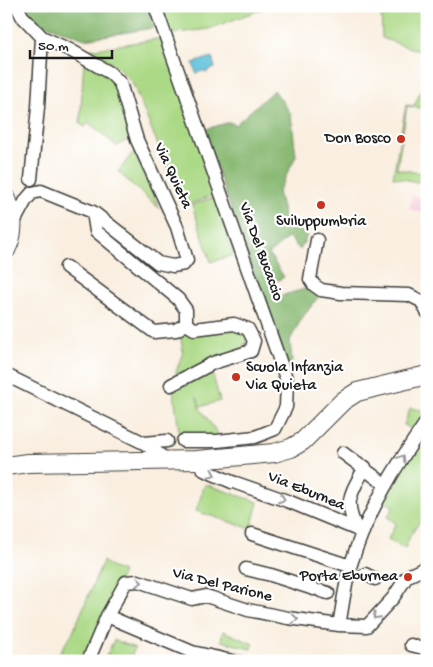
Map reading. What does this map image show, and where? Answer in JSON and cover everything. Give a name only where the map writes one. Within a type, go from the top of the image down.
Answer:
[{"type":"street","points":[[17,6],[22,16],[42,38],[31,180]]},
{"type":"street","name":"Via Del Bucaccio","points":[[155,6],[287,381],[286,407],[275,429],[255,437],[217,441],[187,441]]},
{"type":"street","name":"Via Quieta","points":[[13,224],[32,193],[42,191],[93,212],[158,263],[173,266],[184,264],[188,260],[177,227],[137,140],[120,83],[110,74],[70,50],[42,38]]},
{"type":"street","points":[[6,197],[12,211],[13,224],[10,243],[6,250]]},
{"type":"street","points":[[93,212],[96,231],[178,299],[186,310],[186,324]]},
{"type":"street","points":[[317,240],[310,279],[321,290],[341,293],[409,295],[421,301],[427,312]]},
{"type":"street","points":[[66,267],[154,332],[176,330],[186,324]]},
{"type":"street","points":[[171,385],[213,363],[251,351],[254,341],[248,329],[234,324],[194,328],[186,324]]},
{"type":"street","points":[[6,375],[144,443],[167,460]]},
{"type":"street","points":[[6,466],[28,463],[197,460],[274,453],[291,448],[303,441],[343,401],[356,392],[427,375]]},
{"type":"street","points":[[329,594],[358,571],[360,531],[408,447],[427,420]]},
{"type":"street","points":[[144,443],[167,441]]},
{"type":"street","points":[[343,453],[386,485]]},
{"type":"street","name":"Via Eburnea","points":[[197,460],[204,470],[234,483],[290,502],[360,531]]},
{"type":"street","points":[[360,531],[349,513],[350,494],[365,468]]},
{"type":"street","points":[[252,534],[358,571]]},
{"type":"street","points":[[329,594],[339,624],[367,626],[393,598],[408,577],[427,567]]},
{"type":"street","points":[[246,569],[329,594]]},
{"type":"street","name":"Via Del Parione","points":[[88,661],[107,616],[126,582],[138,580],[192,599],[206,596],[234,606],[264,613],[339,624]]},
{"type":"street","points":[[107,616],[193,657],[232,661]]},
{"type":"street","points":[[411,645],[427,649]]},
{"type":"shaded area","points":[[412,196],[427,199],[427,215],[409,209]]},
{"type":"green space","points":[[22,6],[150,6],[158,27],[85,39],[31,19]]},
{"type":"green space","points":[[158,6],[270,6],[209,29],[168,34]]},
{"type":"green space","points":[[381,6],[427,6],[427,45],[424,53],[382,38]]},
{"type":"green space","points":[[163,38],[218,193],[185,206],[132,82],[115,65],[88,50]]},
{"type":"green space","points":[[84,60],[110,73],[136,135],[117,146],[89,123],[85,127],[80,124]]},
{"type":"green space","name":"Don Bosco","points":[[427,77],[427,109],[407,106],[397,169],[427,174],[427,184],[393,177],[406,105],[414,106]]},
{"type":"green space","points":[[274,90],[291,114],[296,156],[278,192],[284,216],[307,236],[300,250],[289,237],[269,254],[284,277],[273,283],[277,297],[308,288],[319,296],[302,318],[290,340],[292,362],[287,367],[203,130],[230,122],[235,125]]},
{"type":"green space","points":[[134,151],[160,209],[118,172]]},
{"type":"green space","points":[[215,197],[234,255],[211,262],[192,205]]},
{"type":"green space","points":[[233,327],[245,331],[248,339],[242,349],[178,377],[176,372],[183,352],[180,332]]},
{"type":"green space","points":[[212,372],[220,401],[200,407],[197,397],[199,407],[220,437],[180,439],[173,387]]},
{"type":"green space","points":[[410,408],[426,411],[427,415],[416,431],[404,425]]},
{"type":"green space","points":[[427,428],[427,511],[410,536],[405,549],[388,539],[396,523],[387,517],[394,507],[382,500]]},
{"type":"green space","points":[[205,484],[258,502],[251,529],[196,511]]},
{"type":"green space","points":[[103,561],[112,568],[123,572],[85,661],[54,661],[73,632]]},
{"type":"green space","points":[[223,631],[253,644],[251,649],[221,641]]},
{"type":"green space","points":[[114,640],[135,648],[129,661],[104,661]]},
{"type":"green space","points":[[220,646],[248,655],[246,661],[217,653]]},
{"type":"water","points":[[212,57],[215,68],[208,70],[207,73],[203,71],[196,73],[193,63]]},
{"type":"place","name":"Don Bosco","points":[[401,139]]},
{"type":"place","name":"Sviluppumbria","points":[[321,205]]},
{"type":"place","name":"Scuola Infanzia Via Quieta","points":[[236,377]]},
{"type":"place","name":"Porta Eburnea","points":[[408,577]]}]
